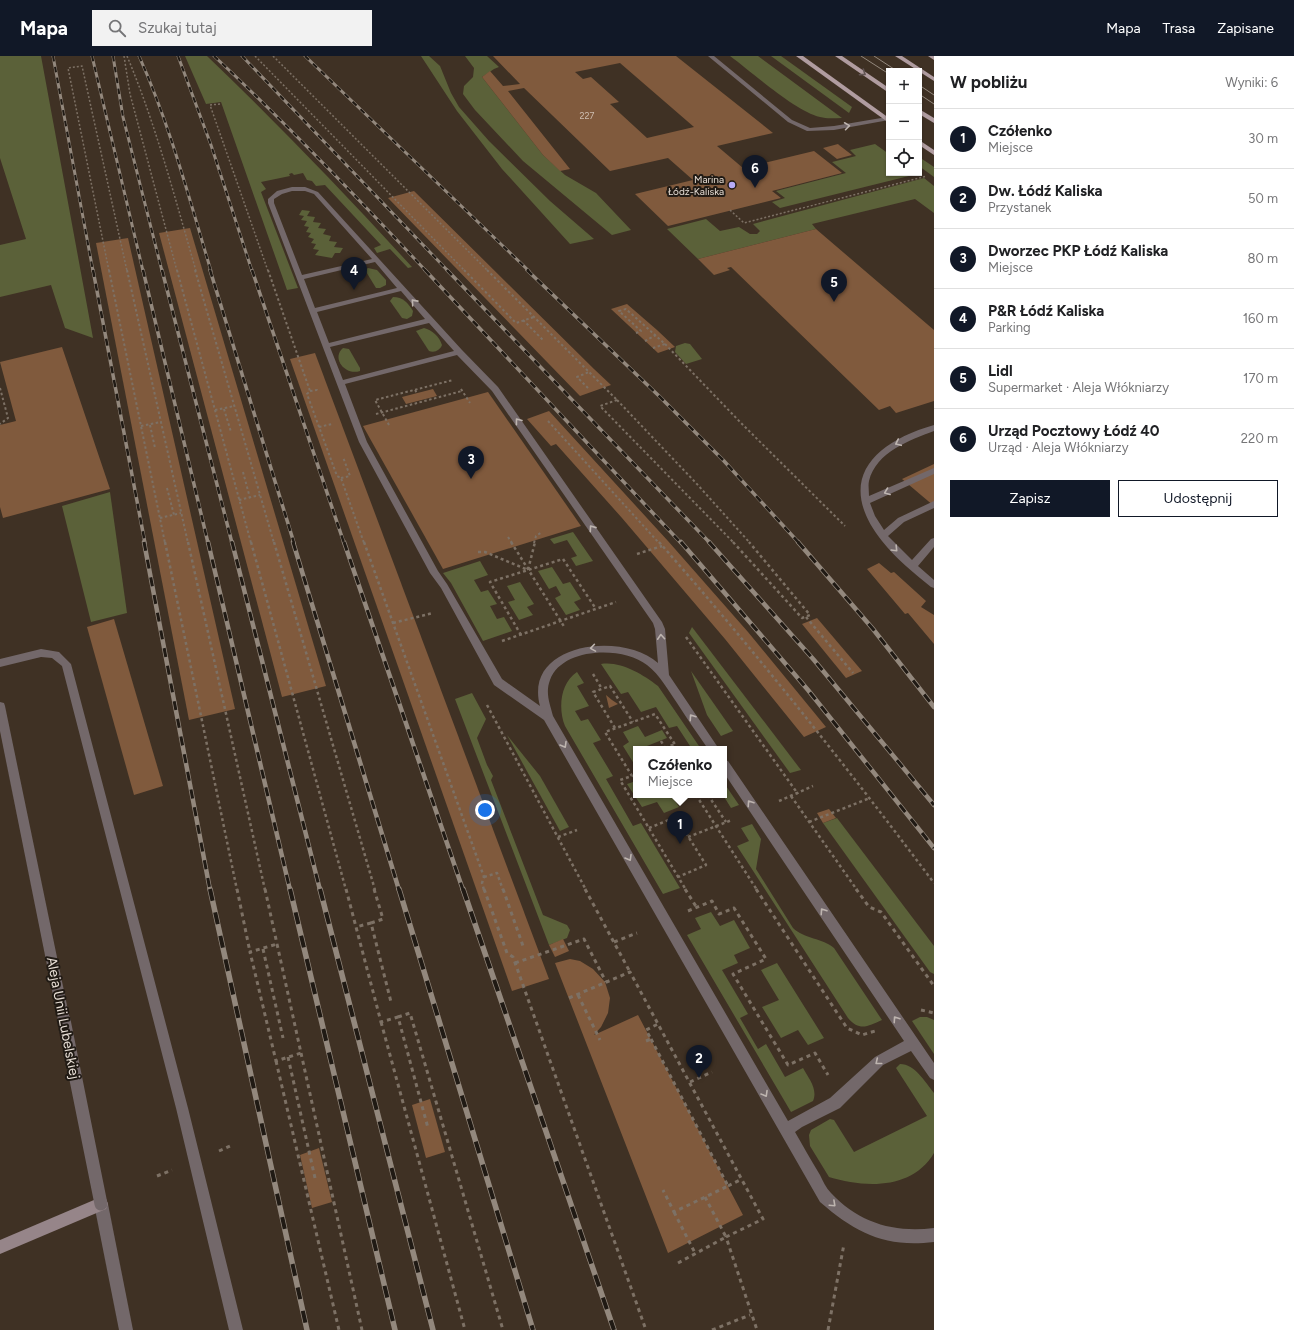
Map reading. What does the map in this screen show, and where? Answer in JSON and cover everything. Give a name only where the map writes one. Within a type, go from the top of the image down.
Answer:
[{"type":"main road","points":[[799,56],[886,119]]},
{"type":"main road","points":[[838,56],[886,89]]},
{"type":"main road","points":[[898,56],[934,79]]},
{"type":"main road","points":[[922,113],[934,121]]},
{"type":"main road","points":[[922,144],[934,152]]},
{"type":"main road","points":[[0,1247],[101,1204]]},
{"type":"street","points":[[711,56],[790,121],[809,130],[886,120]]},
{"type":"street","points":[[548,717],[504,687],[496,679],[444,586],[435,573],[363,442],[271,203],[272,197],[283,191],[303,188],[316,193],[459,352],[495,389],[657,622],[660,629],[664,676]]},
{"type":"street","points":[[300,278],[376,260]]},
{"type":"street","points":[[312,311],[402,289]]},
{"type":"street","points":[[326,346],[430,320]]},
{"type":"street","points":[[340,383],[459,352]]},
{"type":"street","points":[[934,428],[893,446],[880,454],[870,468],[862,489],[870,514],[883,536],[912,566],[934,585]]},
{"type":"street","points":[[866,500],[934,471]]},
{"type":"street","points":[[883,536],[901,520],[934,504]]},
{"type":"street","points":[[912,566],[934,541]]},
{"type":"street","points":[[712,746],[664,676],[647,660],[623,649],[598,647],[581,650],[559,662],[547,677],[543,704],[548,717],[825,1197],[849,1217],[862,1225],[884,1234],[909,1237],[934,1235]]},
{"type":"street","points":[[0,663],[43,653],[52,653],[66,664],[182,1108],[236,1330]]},
{"type":"street","name":"Aleja Unii Lubelskiej","points":[[0,706],[126,1330]]},
{"type":"street","points":[[727,768],[934,1074]]},
{"type":"street","points":[[787,1130],[797,1122],[826,1108],[842,1097],[879,1061],[912,1043]]},
{"type":"path","points":[[126,56],[143,94],[155,130],[383,919],[356,927]]},
{"type":"path","points":[[126,56],[135,116],[465,1330]]},
{"type":"path","points":[[255,56],[516,323],[534,317]]},
{"type":"path","points":[[273,56],[617,400],[739,529],[810,615],[806,617]]},
{"type":"path","points":[[339,1330],[250,952],[209,759],[68,68],[82,66],[362,1330]]},
{"type":"path","points":[[220,104],[210,105],[310,391],[307,394],[337,476],[341,478],[484,877],[482,884],[506,953],[513,957],[646,1330]]},
{"type":"path","points":[[730,210],[744,222],[927,176]]},
{"type":"path","points":[[636,332],[641,331],[619,311],[626,309],[656,335],[741,423],[845,526]]},
{"type":"path","points":[[523,320],[544,341]]},
{"type":"path","points":[[645,341],[656,335]]},
{"type":"path","points":[[653,348],[665,344]]},
{"type":"path","points":[[588,388],[577,377],[589,372]]},
{"type":"path","points":[[389,425],[375,400],[454,380],[470,403]]},
{"type":"path","points":[[0,388],[8,418],[0,424]]},
{"type":"path","points":[[310,391],[317,390],[318,392]]},
{"type":"path","points":[[375,415],[462,391]]},
{"type":"path","points":[[617,400],[600,406],[724,532],[802,618],[806,617],[853,673]]},
{"type":"path","points":[[215,410],[234,406]]},
{"type":"path","points":[[224,408],[231,432]]},
{"type":"path","points":[[544,417],[662,546],[739,635],[870,798],[934,883]]},
{"type":"path","points":[[141,426],[161,422]]},
{"type":"path","points":[[150,425],[155,448]]},
{"type":"path","points":[[341,453],[350,476],[341,478]]},
{"type":"path","points":[[242,472],[250,498]]},
{"type":"path","points":[[167,488],[174,515]]},
{"type":"path","points":[[239,500],[260,495]]},
{"type":"path","points":[[160,518],[181,513]]},
{"type":"path","points":[[528,570],[536,536],[542,532]]},
{"type":"path","points":[[508,537],[565,628]]},
{"type":"path","points":[[631,556],[662,546]]},
{"type":"path","points":[[478,552],[485,552],[528,570]]},
{"type":"path","points":[[521,635],[490,582],[563,559],[596,609]]},
{"type":"path","points":[[498,642],[621,601]]},
{"type":"path","points":[[393,623],[436,612]]},
{"type":"path","points":[[684,634],[798,794]]},
{"type":"path","points":[[592,672],[602,689]]},
{"type":"path","points":[[615,728],[593,692],[610,686],[633,722]]},
{"type":"path","points":[[483,699],[763,1219],[678,1263]]},
{"type":"path","points":[[670,746],[675,744],[655,714],[605,732],[632,776],[620,780],[697,908]]},
{"type":"path","points":[[661,741],[665,746]]},
{"type":"path","points":[[772,804],[798,794],[813,786]]},
{"type":"path","points":[[791,796],[869,907],[881,912],[934,986]]},
{"type":"path","points":[[698,798],[842,1022],[847,1028],[862,1035],[881,1028]]},
{"type":"path","points":[[710,798],[726,822]]},
{"type":"path","points":[[809,822],[870,798]]},
{"type":"path","points":[[649,828],[676,817],[706,865],[678,877]]},
{"type":"path","points":[[688,837],[739,817]]},
{"type":"path","points":[[558,837],[577,830]]},
{"type":"path","points":[[484,877],[497,874],[523,946]]},
{"type":"path","points":[[683,913],[712,901],[719,914],[734,908],[766,959],[733,974],[788,1065],[815,1053],[842,1097]]},
{"type":"path","points":[[371,923],[391,1002]]},
{"type":"path","points":[[614,942],[638,933]]},
{"type":"path","points":[[515,963],[584,939],[606,982]]},
{"type":"path","points":[[250,952],[277,944]]},
{"type":"path","points":[[263,949],[283,1038]]},
{"type":"path","points":[[569,998],[630,972]]},
{"type":"path","points":[[578,995],[600,1040]]},
{"type":"path","points":[[381,1022],[410,1013],[503,1330]]},
{"type":"path","points":[[398,1017],[428,1128]]},
{"type":"path","points":[[658,1024],[646,1030],[728,1186]]},
{"type":"path","points":[[646,1041],[651,1039]]},
{"type":"path","points":[[276,1061],[301,1053]]},
{"type":"path","points":[[288,1057],[315,1178]]},
{"type":"path","points":[[690,1082],[712,1072]]},
{"type":"path","points":[[674,1212],[742,1179]]},
{"type":"path","points":[[663,1190],[695,1253]]},
{"type":"path","points":[[705,1197],[726,1237],[750,1315],[757,1330]]},
{"type":"path","points":[[828,1330],[849,1217]]},
{"type":"path","points":[[712,1330],[750,1315]]},
{"type":"green space","points":[[0,56],[41,56],[93,338],[65,328],[51,285],[0,297],[0,245],[26,239],[0,158]]},
{"type":"green space","points":[[185,56],[207,56],[311,160],[412,267],[408,268],[390,249],[377,253],[374,248],[381,245],[325,185],[316,186],[312,181],[307,180],[303,173],[294,175],[292,173],[289,174],[290,176],[261,182],[266,189],[261,192],[298,288],[287,290],[221,102],[206,104]]},
{"type":"green space","points":[[421,56],[429,56],[440,66],[451,93],[459,107],[489,141],[550,201],[594,239],[570,244],[502,169],[457,111]]},
{"type":"green space","points":[[465,56],[487,56],[499,67],[482,77],[543,155],[565,175],[596,193],[631,230],[612,235],[523,161],[475,110],[463,94],[464,86],[473,77],[474,68]]},
{"type":"green space","points":[[730,56],[758,56],[842,118],[820,117],[799,107],[774,91]]},
{"type":"green space","points":[[771,56],[781,56],[852,107],[849,113]]},
{"type":"green space","points":[[875,144],[886,152],[886,176],[909,176],[780,208],[772,202],[785,198],[776,191],[846,173],[832,162],[856,156],[850,150]]},
{"type":"green space","points":[[922,159],[934,167],[934,177],[922,168]]},
{"type":"green space","points":[[924,178],[934,186],[934,213],[915,199],[812,224],[816,229],[698,259],[667,229],[706,219],[720,231],[739,227],[750,234],[757,234],[760,231],[753,224]]},
{"type":"green space","points":[[302,210],[310,211],[307,216],[315,217],[313,222],[321,223],[318,228],[326,229],[323,234],[331,236],[329,241],[337,242],[334,247],[343,248],[340,253],[335,253],[332,258],[315,255],[319,250],[313,249],[316,244],[311,243],[314,239],[308,237],[311,233],[306,232],[309,227],[304,226],[307,221],[301,220],[304,216],[299,215]]},
{"type":"green space","points":[[368,268],[377,270],[386,280],[386,285],[376,288],[365,270]]},
{"type":"green space","points":[[393,297],[400,298],[407,303],[413,311],[412,316],[407,319],[402,318],[390,301]]},
{"type":"green space","points":[[424,328],[430,330],[439,339],[442,345],[437,351],[429,351],[416,331]]},
{"type":"green space","points":[[685,343],[690,344],[702,359],[686,364],[675,352],[676,346]]},
{"type":"green space","points":[[343,348],[349,349],[360,368],[360,371],[349,371],[341,365],[338,357]]},
{"type":"green space","points":[[110,492],[127,613],[91,622],[62,506]]},
{"type":"green space","points":[[573,532],[593,561],[576,566],[571,558],[577,556],[567,540],[554,544],[550,539]]},
{"type":"green space","points":[[480,561],[488,575],[474,580],[481,592],[488,590],[497,604],[490,606],[497,619],[504,617],[512,631],[483,641],[451,583],[443,573]]},
{"type":"green space","points":[[552,567],[563,584],[570,582],[581,599],[574,602],[580,610],[566,615],[555,598],[561,595],[556,586],[549,589],[538,571]]},
{"type":"green space","points":[[520,582],[534,604],[527,607],[533,615],[519,620],[508,602],[515,600],[507,586]]},
{"type":"green space","points":[[692,627],[801,770],[790,773],[689,633]]},
{"type":"green space","points":[[601,664],[616,664],[624,666],[658,686],[699,746],[690,746],[677,726],[669,728],[656,707],[641,712],[628,692],[621,694]]},
{"type":"green space","points":[[691,671],[733,731],[721,736],[707,715]]},
{"type":"green space","points":[[577,672],[584,683],[577,686],[589,706],[575,711],[581,721],[588,719],[601,740],[593,743],[613,776],[606,779],[633,826],[641,823],[680,888],[663,894],[565,726],[561,704],[562,697],[567,683]]},
{"type":"green space","points":[[472,693],[486,719],[477,738],[487,765],[493,776],[491,780],[543,915],[567,925],[570,930],[567,938],[549,945],[455,699]]},
{"type":"green space","points":[[638,726],[645,737],[662,730],[667,738],[647,746],[633,746],[633,762],[623,746],[629,742],[623,732]]},
{"type":"green space","points":[[507,735],[540,776],[569,827],[560,831]]},
{"type":"green space","points":[[633,782],[633,793],[627,784]]},
{"type":"green space","points":[[727,787],[739,805],[731,808],[725,798],[727,798]]},
{"type":"green space","points":[[636,798],[673,798],[679,807],[664,813],[657,802],[642,807]]},
{"type":"green space","points":[[837,818],[934,946],[934,974],[930,972],[823,823]]},
{"type":"green space","points":[[752,824],[761,839],[756,869],[793,928],[797,932],[824,942],[834,948],[882,1020],[868,1026],[860,1026],[856,1025],[848,1018],[737,846],[749,841],[741,828]]},
{"type":"green space","points":[[711,912],[720,926],[734,920],[750,948],[734,955],[738,963],[722,970],[748,1014],[740,1018],[758,1049],[766,1044],[785,1077],[803,1068],[814,1088],[813,1101],[791,1112],[687,935],[701,929],[695,918]]},
{"type":"green space","points":[[777,963],[824,1038],[808,1045],[798,1030],[781,1038],[762,1007],[779,1000],[761,970]]},
{"type":"green space","points":[[920,1017],[927,1017],[934,1020],[934,1054],[912,1021]]},
{"type":"green space","points":[[900,1064],[915,1070],[934,1093],[934,1153],[925,1165],[913,1174],[901,1180],[872,1184],[843,1181],[829,1177],[810,1146],[809,1135],[811,1130],[830,1119],[834,1120],[854,1152],[927,1116],[896,1068]]},
{"type":"building","points":[[493,56],[676,56],[773,133],[717,146],[743,168],[814,151],[842,173],[772,191],[781,198],[668,226],[635,194],[693,180],[668,158],[610,171],[524,88],[508,91],[570,169],[560,171],[543,155],[482,77],[490,71],[503,86],[520,84]],"holes":[[[620,63],[694,127],[647,138],[610,104],[619,102],[591,77],[583,79],[575,72]]]},
{"type":"building","points":[[838,144],[852,155],[837,159],[823,148]]},
{"type":"building","points":[[414,191],[611,385],[580,396],[388,198]]},
{"type":"building","points":[[190,228],[326,686],[282,697],[159,233]]},
{"type":"building","points":[[816,229],[934,330],[934,401],[896,413],[890,406],[879,410],[731,267],[727,268],[730,270],[714,275],[698,259]]},
{"type":"building","points":[[128,238],[235,709],[189,720],[96,243]]},
{"type":"building","points":[[627,304],[675,347],[658,353],[611,309]]},
{"type":"building","points":[[62,347],[110,489],[3,518],[0,507],[0,425],[16,421],[0,362]]},
{"type":"building","points":[[315,353],[549,979],[512,991],[290,359]]},
{"type":"building","points":[[433,389],[437,396],[406,404],[402,397]]},
{"type":"building","points":[[488,392],[581,526],[443,569],[363,426]]},
{"type":"building","points":[[549,411],[668,541],[748,632],[826,727],[804,737],[725,639],[622,518],[556,444],[551,446],[527,419]]},
{"type":"building","points":[[934,464],[934,506],[902,479]]},
{"type":"building","points":[[879,563],[891,573],[894,572],[926,601],[921,607],[934,615],[934,644],[908,613],[905,614],[867,569]]},
{"type":"building","points":[[817,618],[862,671],[846,678],[802,624]]},
{"type":"building","points":[[114,619],[163,786],[134,795],[87,627]]},
{"type":"building","points":[[606,695],[612,700],[618,704],[609,708]]},
{"type":"building","points":[[829,809],[836,818],[823,823],[817,813]]},
{"type":"building","points":[[563,939],[569,951],[555,957],[549,945]]},
{"type":"building","points":[[570,959],[580,961],[593,969],[605,982],[610,998],[608,1013],[601,1027],[594,1035],[638,1015],[743,1215],[668,1253],[555,963]]},
{"type":"building","points":[[430,1099],[445,1152],[426,1158],[412,1105]]},
{"type":"building","points":[[319,1148],[332,1202],[312,1208],[300,1155]]},
{"type":"tram line","points":[[861,56],[886,72]]},
{"type":"tram line","points":[[874,56],[892,68]]},
{"type":"tram line","points":[[922,87],[934,95]]},
{"type":"tram line","points":[[922,96],[934,104]]},
{"type":"railway","points":[[53,56],[93,271]]},
{"type":"railway","points":[[92,56],[143,271]]},
{"type":"railway","points":[[113,56],[123,117],[162,271]]},
{"type":"railway","points":[[139,56],[170,135],[211,271]]},
{"type":"railway","points":[[178,56],[211,145],[252,271]]},
{"type":"railway","points":[[214,56],[269,108],[426,271]]},
{"type":"railway","points":[[242,56],[448,271]]},
{"type":"railway","points":[[305,56],[529,271]]},
{"type":"railway","points":[[93,270],[145,543]]},
{"type":"railway","points":[[143,270],[208,543]]},
{"type":"railway","points":[[162,270],[232,543]]},
{"type":"railway","points":[[210,270],[294,543]]},
{"type":"railway","points":[[252,270],[344,543]]},
{"type":"railway","points":[[425,270],[681,543]]},
{"type":"railway","points":[[447,270],[710,543]]},
{"type":"railway","points":[[527,270],[659,396],[724,461],[799,543]]},
{"type":"railway","points":[[144,542],[210,890]]},
{"type":"railway","points":[[208,542],[290,890]]},
{"type":"railway","points":[[232,542],[320,890]]},
{"type":"railway","points":[[293,542],[399,890]]},
{"type":"railway","points":[[344,542],[463,890]]},
{"type":"railway","points":[[681,542],[808,690],[934,848]]},
{"type":"railway","points":[[709,542],[814,660],[934,805]]},
{"type":"railway","points":[[798,542],[873,629],[934,707]]},
{"type":"railway","points":[[210,889],[307,1330]]},
{"type":"railway","points":[[290,889],[395,1330]]},
{"type":"railway","points":[[320,889],[433,1330]]},
{"type":"railway","points":[[399,889],[533,1330]]},
{"type":"railway","points":[[463,889],[614,1330]]},
{"type":"place","name":"Marina Łódź-Kaliska","points":[[732,185]]},
{"type":"place","name":"Urząd Pocztowy Łódź 40","points":[[755,188]]},
{"type":"place","name":"P&R Łódź Kaliska","points":[[354,290]]},
{"type":"place","name":"Lidl","points":[[834,302]]},
{"type":"place","name":"Dworzec PKP Łódź Kaliska","points":[[471,479]]},
{"type":"place","name":"Czółenko","points":[[680,844]]},
{"type":"place","name":"Dw. Łódź Kaliska","points":[[699,1078]]}]
